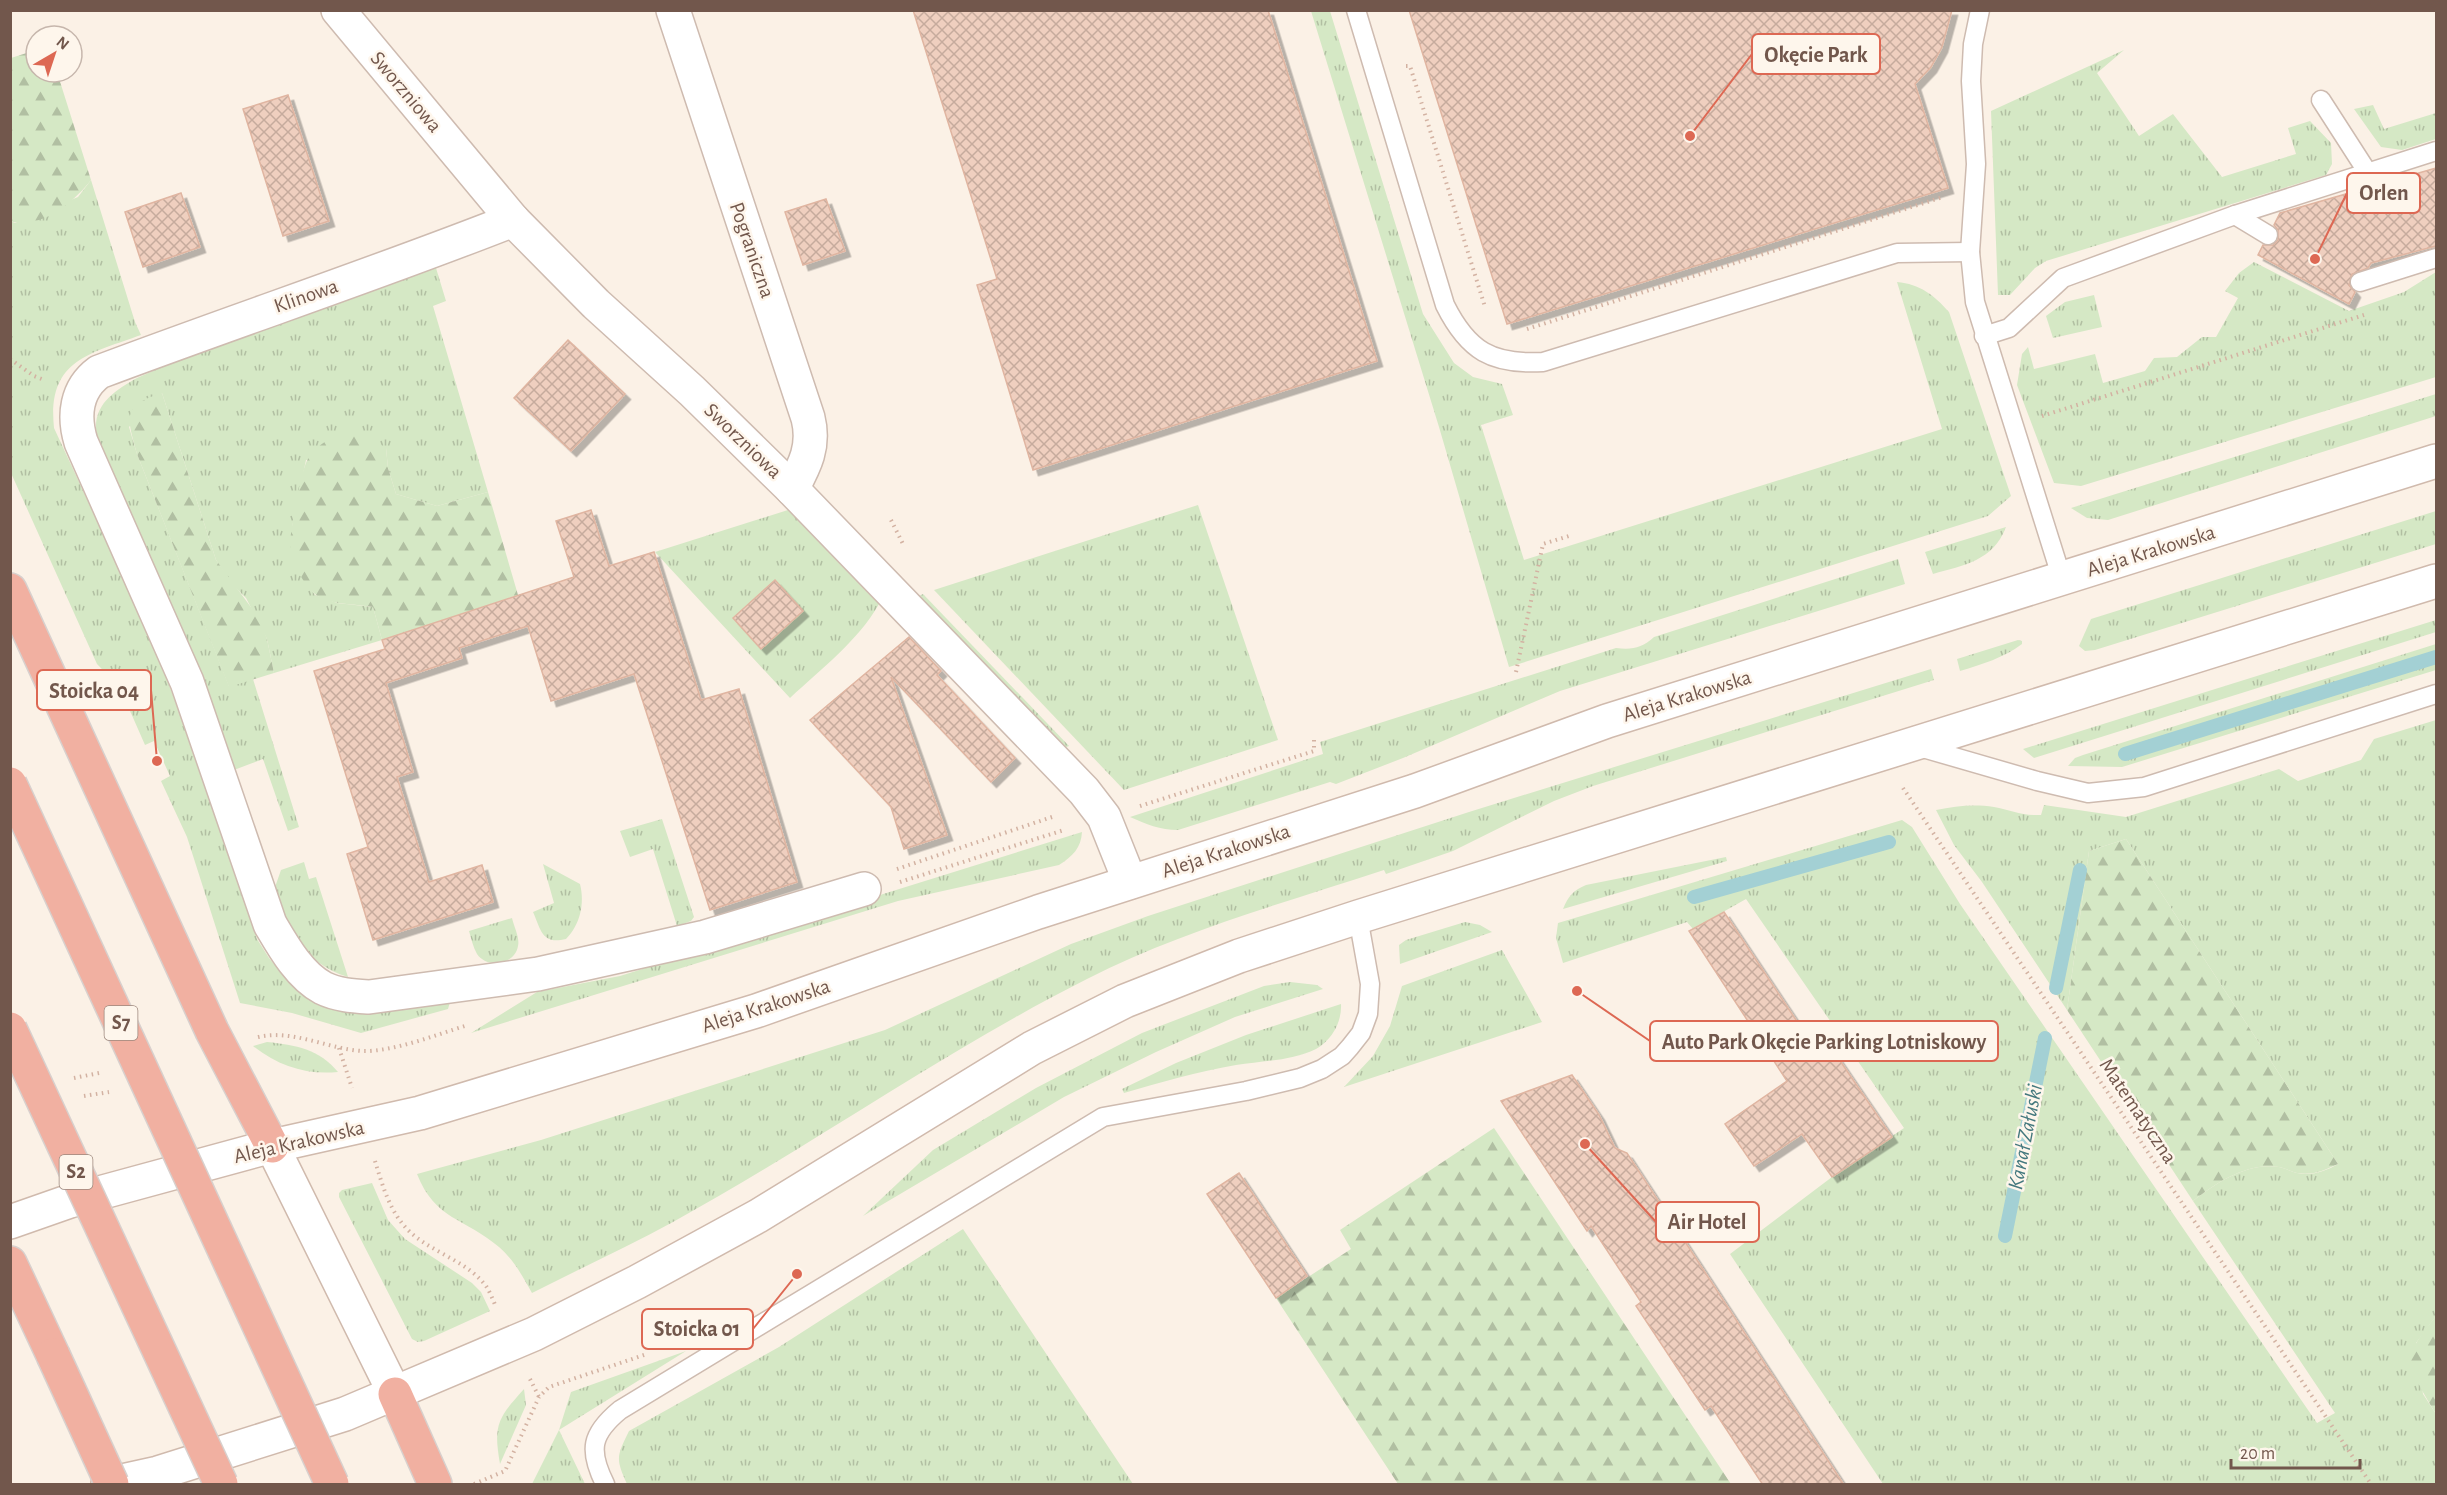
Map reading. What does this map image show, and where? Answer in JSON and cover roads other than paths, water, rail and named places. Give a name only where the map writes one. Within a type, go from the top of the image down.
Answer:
[{"type":"highway","points":[[10,590],[212,1031],[272,1146]]},
{"type":"highway","name":"S7","points":[[10,784],[332,1485]]},
{"type":"highway","name":"S2","points":[[10,1029],[221,1485]]},
{"type":"highway","points":[[10,1263],[110,1485]]},
{"type":"highway","points":[[394,1394],[435,1485]]},
{"type":"main road","name":"Sworzniowa","points":[[338,10],[513,220],[596,304],[692,391],[792,489],[1084,792],[1104,817],[1130,882]]},
{"type":"main road","name":"Pograniczna","points":[[673,10],[808,418],[811,432],[808,459],[792,489]]},
{"type":"main road","name":"Klinowa","points":[[513,220],[412,259],[99,372],[91,378],[81,394],[76,425],[81,442],[187,682],[270,924],[284,949],[302,970],[323,988],[346,995],[369,997],[538,974],[705,937],[864,889]]},
{"type":"main road","name":"Aleja Krakowska","points":[[10,1222],[70,1201],[272,1146],[420,1113],[756,1011],[1038,912],[1414,791],[1607,721],[2436,461]]},
{"type":"main road","points":[[110,1485],[169,1470],[345,1414],[534,1334],[758,1216],[1032,1048],[1125,1001],[1239,956],[2436,581]]},
{"type":"main road","points":[[272,1146],[394,1394]]},
{"type":"lane","points":[[1356,10],[1445,305],[1455,326],[1467,341],[1485,353],[1502,360],[1518,364],[1543,362],[1897,253],[1970,252]]},
{"type":"lane","points":[[1980,10],[1973,44],[1971,81],[1976,164],[1970,252],[1975,302],[2062,579]]},
{"type":"lane","points":[[2321,100],[2368,173]]},
{"type":"lane","points":[[1984,336],[2009,328],[2063,278],[2235,215],[2436,152]]},
{"type":"lane","points":[[2235,215],[2268,235]]},
{"type":"lane","points":[[2361,282],[2436,258]]},
{"type":"lane","points":[[1912,745],[2037,781],[2088,793],[2144,787],[2436,694]]},
{"type":"lane","points":[[605,1485],[594,1454],[596,1436],[606,1422],[620,1410],[1103,1117],[1277,1085],[1322,1069],[1342,1056],[1361,1033],[1368,1014],[1370,984],[1358,917]]},
{"type":"waterway","points":[[2125,754],[2436,657]]},
{"type":"waterway","points":[[1694,897],[1889,842]]},
{"type":"waterway","name":"Kanał Załuski","points":[[2056,988],[2080,870]]},
{"type":"waterway","name":"Kanał Załuski","points":[[2005,1236],[2045,1038]]},
{"type":"place","name":"Okęcie Park","points":[[1690,136]]},
{"type":"place","name":"Orlen","points":[[2315,259]]},
{"type":"place","name":"Stoicka 04","points":[[157,761]]},
{"type":"place","name":"Auto Park Okęcie Parking Lotniskowy","points":[[1577,991]]},
{"type":"place","name":"Air Hotel","points":[[1585,1144]]},
{"type":"place","name":"Stoicka 01","points":[[797,1274]]}]
